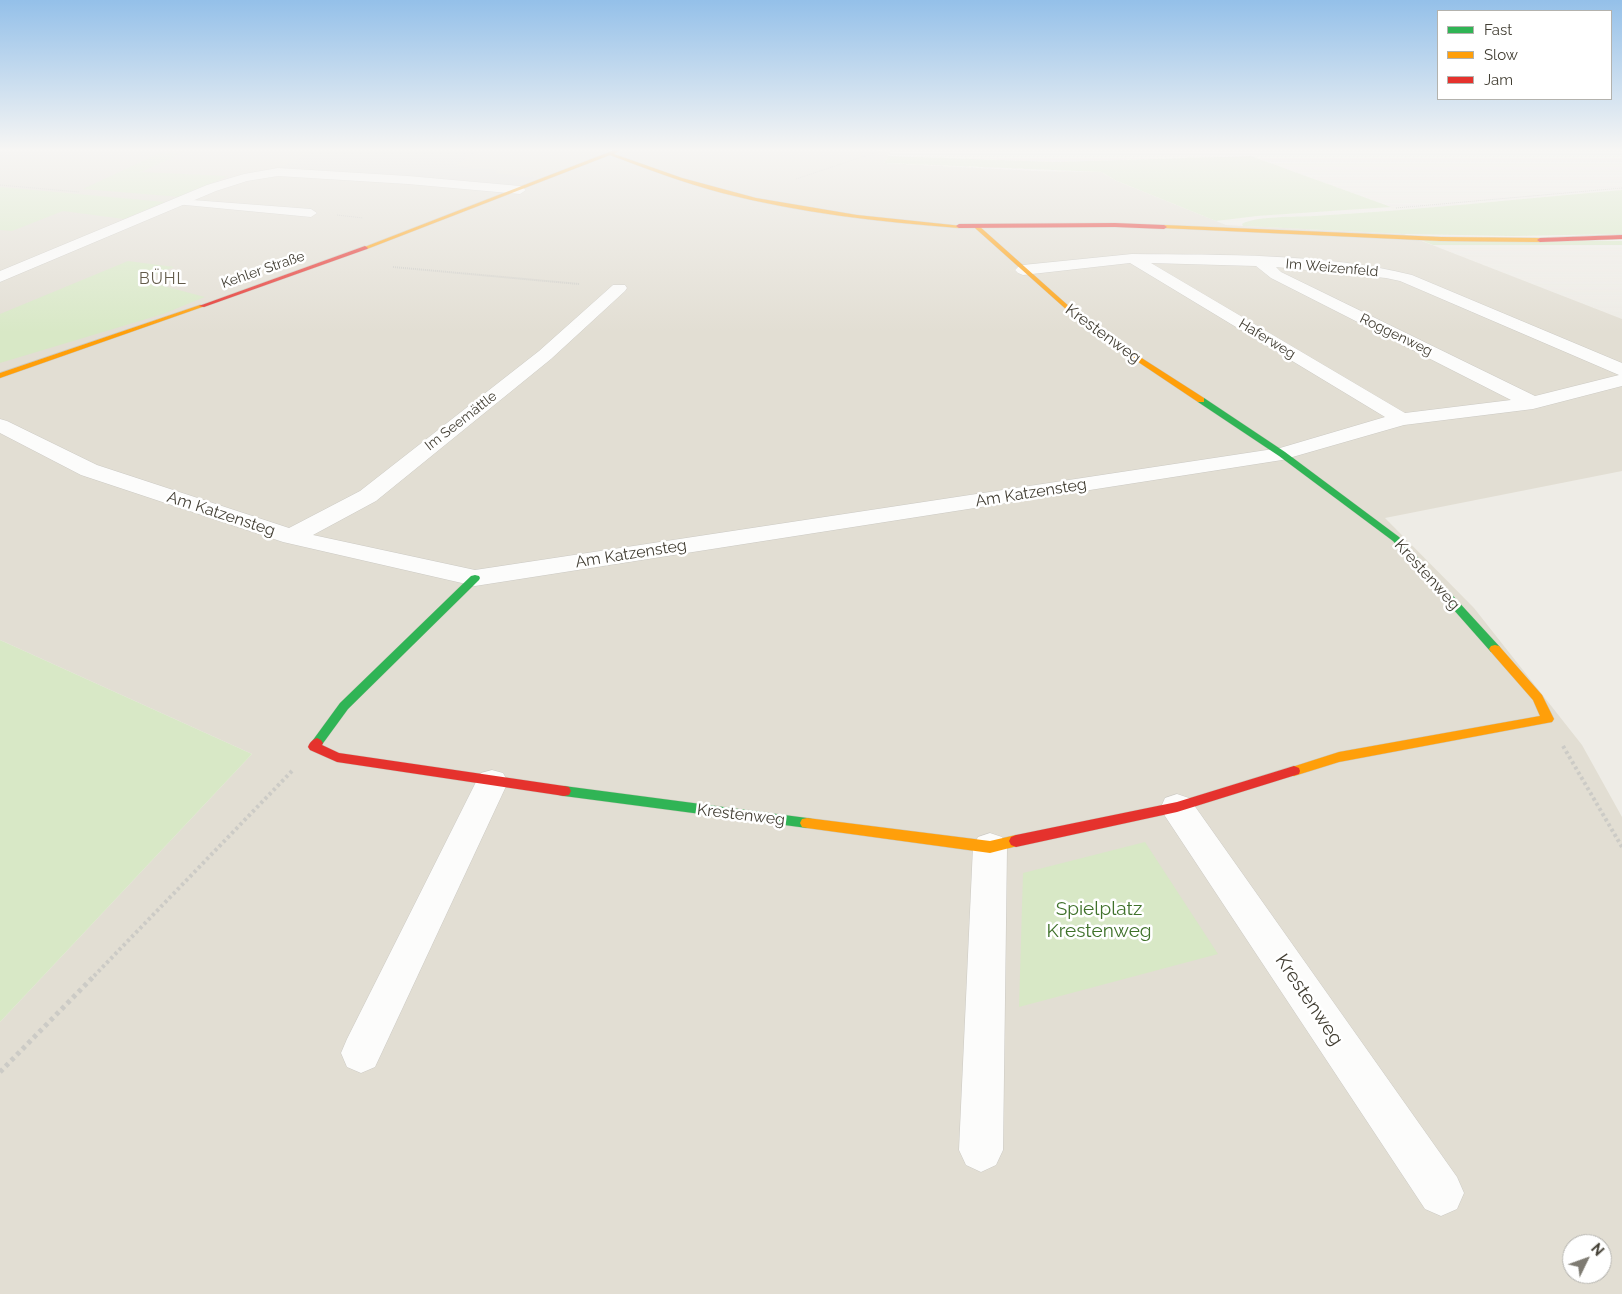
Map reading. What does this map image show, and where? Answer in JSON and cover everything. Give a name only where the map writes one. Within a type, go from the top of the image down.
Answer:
[{"type":"street","points":[[0,278],[157,211]]},
{"type":"street","name":"Kehler Straße","points":[[0,376],[338,260],[464,211]]},
{"type":"street","points":[[821,211],[869,218],[977,227],[1115,225],[1441,239],[1526,240],[1622,237]]},
{"type":"street","name":"Krestenweg","points":[[314,747],[337,757],[492,782],[990,847],[1178,807],[1339,757],[1548,719],[1538,698],[1396,539],[1282,454],[1088,326],[977,227]]},
{"type":"street","name":"Im Weizenfeld","points":[[1023,270],[1132,258],[1294,263],[1406,278],[1622,370]]},
{"type":"street","name":"Haferweg","points":[[1132,258],[1402,419]]},
{"type":"street","name":"Roggenweg","points":[[1262,263],[1276,275],[1533,403]]},
{"type":"street","name":"Im Seemättle","points":[[291,537],[368,496],[545,355],[619,288]]},
{"type":"street","points":[[1282,454],[1402,419],[1533,403],[1622,380]]},
{"type":"street","name":"Am Katzensteg","points":[[0,425],[89,470],[291,537],[475,578],[1282,454]]},
{"type":"street","points":[[314,747],[344,706],[475,578]]},
{"type":"street","points":[[362,1053],[492,782]]},
{"type":"street","name":"Krestenweg","points":[[1178,807],[1441,1193]]},
{"type":"street","points":[[981,1150],[990,847]]},
{"type":"lane","points":[[292,211],[311,213]]},
{"type":"path","points":[[338,260],[360,264],[619,288]]},
{"type":"path","points":[[1548,719],[1622,847]]},
{"type":"path","points":[[0,1072],[214,854],[314,747]]},
{"type":"shaded area","points":[[0,211],[1192,211],[1226,225],[1404,234],[1622,319],[1622,471],[1385,518],[1474,608],[1582,745],[1622,817],[1622,1294],[0,1294],[0,1022],[252,754],[0,640]]},
{"type":"green space","points":[[0,211],[62,211],[12,231],[0,230]]},
{"type":"green space","points":[[66,211],[142,211],[124,219]]},
{"type":"green space","points":[[1192,211],[1326,211],[1257,216],[1216,221]]},
{"type":"green space","points":[[1385,211],[1622,211],[1622,234],[1513,236],[1404,234],[1243,226],[1242,224],[1266,218]]},
{"type":"green space","points":[[1423,241],[1622,241],[1622,245],[1433,245]]},
{"type":"green space","points":[[128,261],[174,267],[141,280],[205,297],[163,314],[0,363],[0,314]]},
{"type":"green space","points":[[0,640],[252,754],[0,1022]]},
{"type":"green space","name":"Spielplatz Krestenweg","points":[[1145,842],[1218,954],[1019,1007],[1023,873]]},
{"type":"traffic: fast","points":[[1201,400],[1282,454],[1396,539],[1495,649]]},
{"type":"traffic: fast","points":[[317,743],[344,706],[475,578]]},
{"type":"traffic: fast","points":[[564,791],[807,823]]},
{"type":"traffic: slow","points":[[365,248],[460,211]]},
{"type":"traffic: slow","points":[[820,211],[857,217],[959,226]]},
{"type":"traffic: slow","points":[[977,227],[1088,326],[1201,400]]},
{"type":"traffic: slow","points":[[1164,227],[1441,239],[1540,240]]},
{"type":"traffic: slow","points":[[0,376],[202,306]]},
{"type":"traffic: slow","points":[[1294,771],[1339,757],[1548,719],[1538,698],[1495,649]]},
{"type":"traffic: slow","points":[[807,823],[990,847],[1016,841]]},
{"type":"traffic: jam","points":[[959,226],[1115,225],[1164,227]]},
{"type":"traffic: jam","points":[[1540,240],[1622,237]]},
{"type":"traffic: jam","points":[[202,306],[365,248]]},
{"type":"traffic: jam","points":[[317,743],[314,747],[337,757],[564,791]]},
{"type":"traffic: jam","points":[[1016,841],[1177,807],[1294,771]]},
{"type":"district","name":"BÜHL","points":[[163,279]]}]
